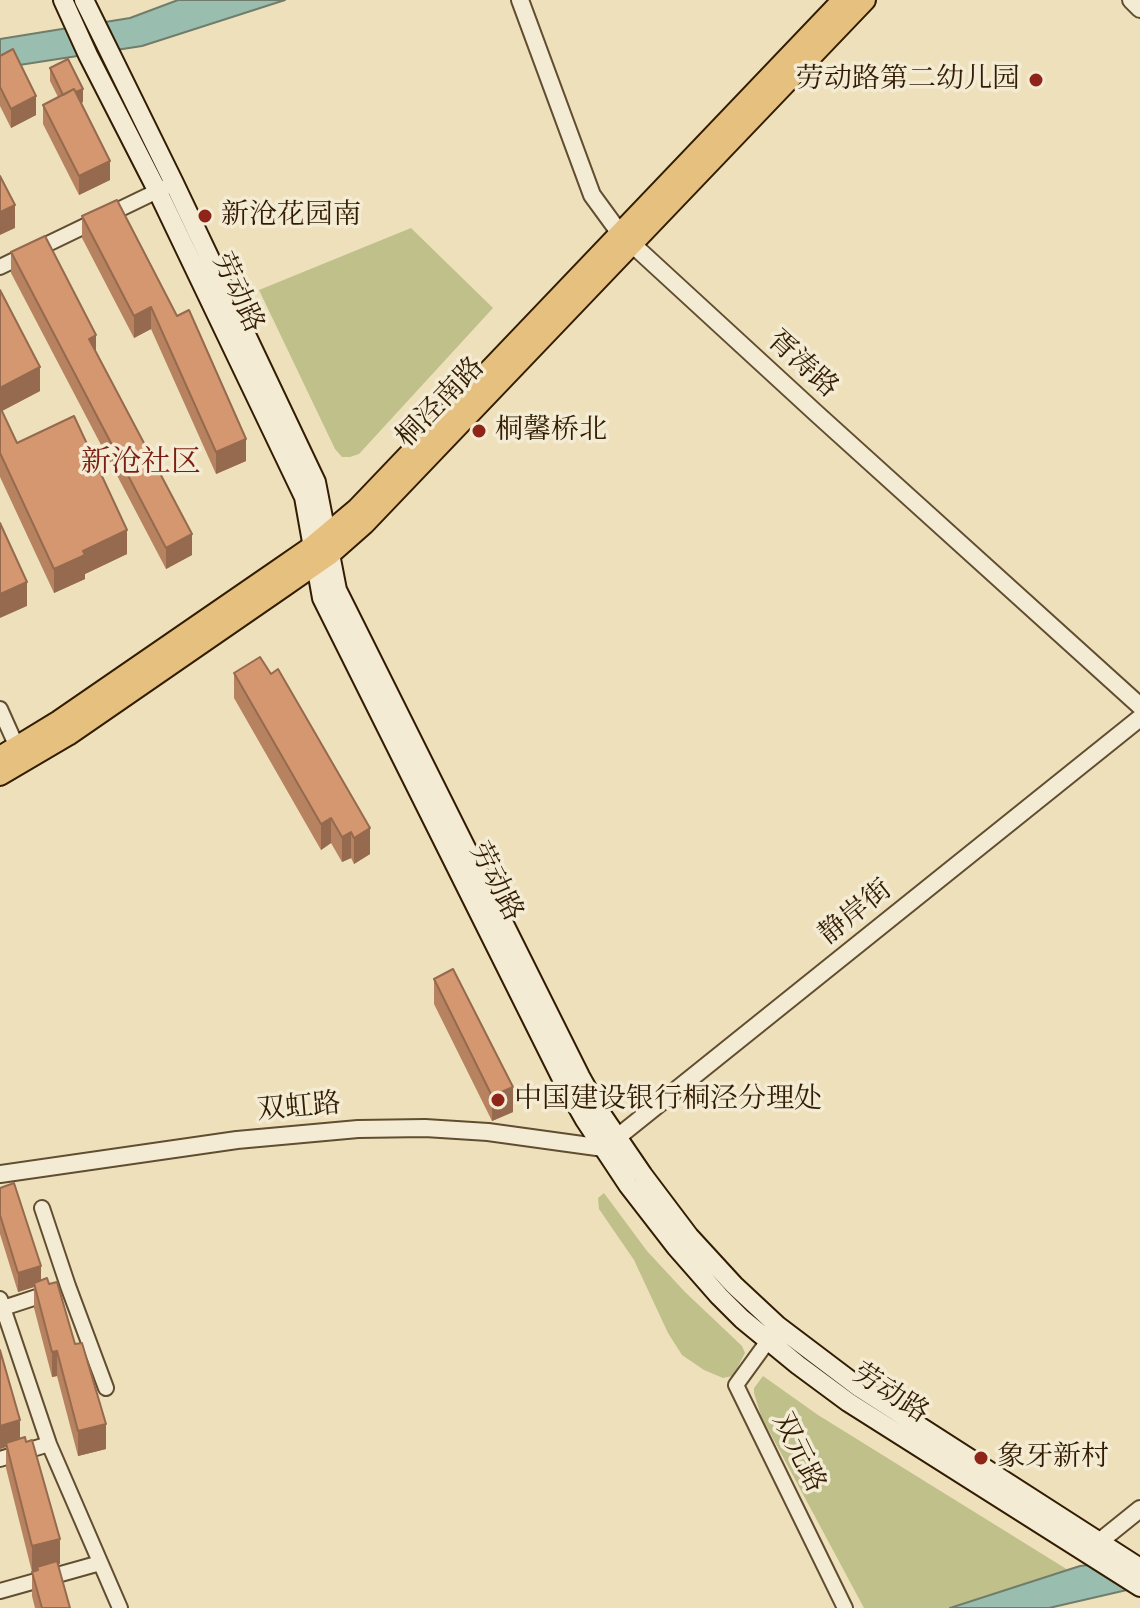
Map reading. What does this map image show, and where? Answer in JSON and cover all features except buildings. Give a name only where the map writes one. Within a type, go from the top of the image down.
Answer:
[{"type":"main road","name":"劳动路","points":[[63,0],[88,55],[166,187],[314,479],[322,598],[564,1083],[585,1120],[611,1143],[628,1185],[690,1264],[742,1319],[773,1334],[848,1402],[1094,1552],[1140,1587]]},
{"type":"main road","name":"劳动路","points":[[84,0],[166,187]]},
{"type":"main road","name":"桐泾南路","points":[[9,752],[368,520],[843,0]]},
{"type":"main road","name":"桐泾南路","points":[[625,238],[865,0]]},
{"type":"main road","name":"桐泾南路","points":[[0,775],[68,735],[321,550]]},
{"type":"main road","name":"劳动路","points":[[1094,1552],[1132,1562]]},
{"type":"street","name":"胥涛路","points":[[520,0],[592,195],[625,238],[1140,706]]},
{"type":"street","points":[[1131,0],[1140,9]]},
{"type":"street","points":[[0,267],[166,187]]},
{"type":"street","points":[[0,709],[9,752]]},
{"type":"street","name":"静岸街","points":[[611,1143],[1140,718]]},
{"type":"street","name":"双虹路","points":[[0,1174],[237,1140],[358,1129],[425,1128],[611,1143]]},
{"type":"street","points":[[42,1208],[106,1388]]},
{"type":"street","points":[[68,1286],[1,1305],[49,1444],[120,1608]]},
{"type":"street","name":"双元路","points":[[773,1334],[736,1385],[845,1608]]},
{"type":"street","points":[[0,1459],[49,1444]]},
{"type":"street","points":[[1094,1552],[1140,1509]]},
{"type":"street","points":[[6,1608],[0,1590],[100,1563]]},
{"type":"green space","points":[[411,228],[493,308],[359,454],[342,457],[335,449],[259,290]]},
{"type":"green space","points":[[604,1193],[647,1251],[742,1346],[745,1353],[733,1376],[723,1378],[682,1355],[668,1333],[634,1260],[599,1209],[598,1198]]},
{"type":"green space","points":[[763,1376],[818,1415],[1068,1570],[950,1608],[864,1608],[761,1416],[754,1388]]},
{"type":"shaded area","points":[[178,0],[285,0],[142,46],[0,68],[0,39],[130,18]]},
{"type":"shaded area","points":[[1134,1560],[1140,1587],[1049,1608],[950,1608],[1080,1566]]},
{"type":"place","name":"劳动路第二幼儿园","points":[[1036,80]]},
{"type":"place","name":"新沧花园南","points":[[205,216]]},
{"type":"place","name":"桐馨桥北","points":[[479,431]]},
{"type":"place","name":"中国建设银行桐泾分理处","points":[[498,1100]]},
{"type":"place","name":"象牙新村","points":[[981,1458]]},
{"type":"district","name":"新沧社区","points":[[141,464]]}]
